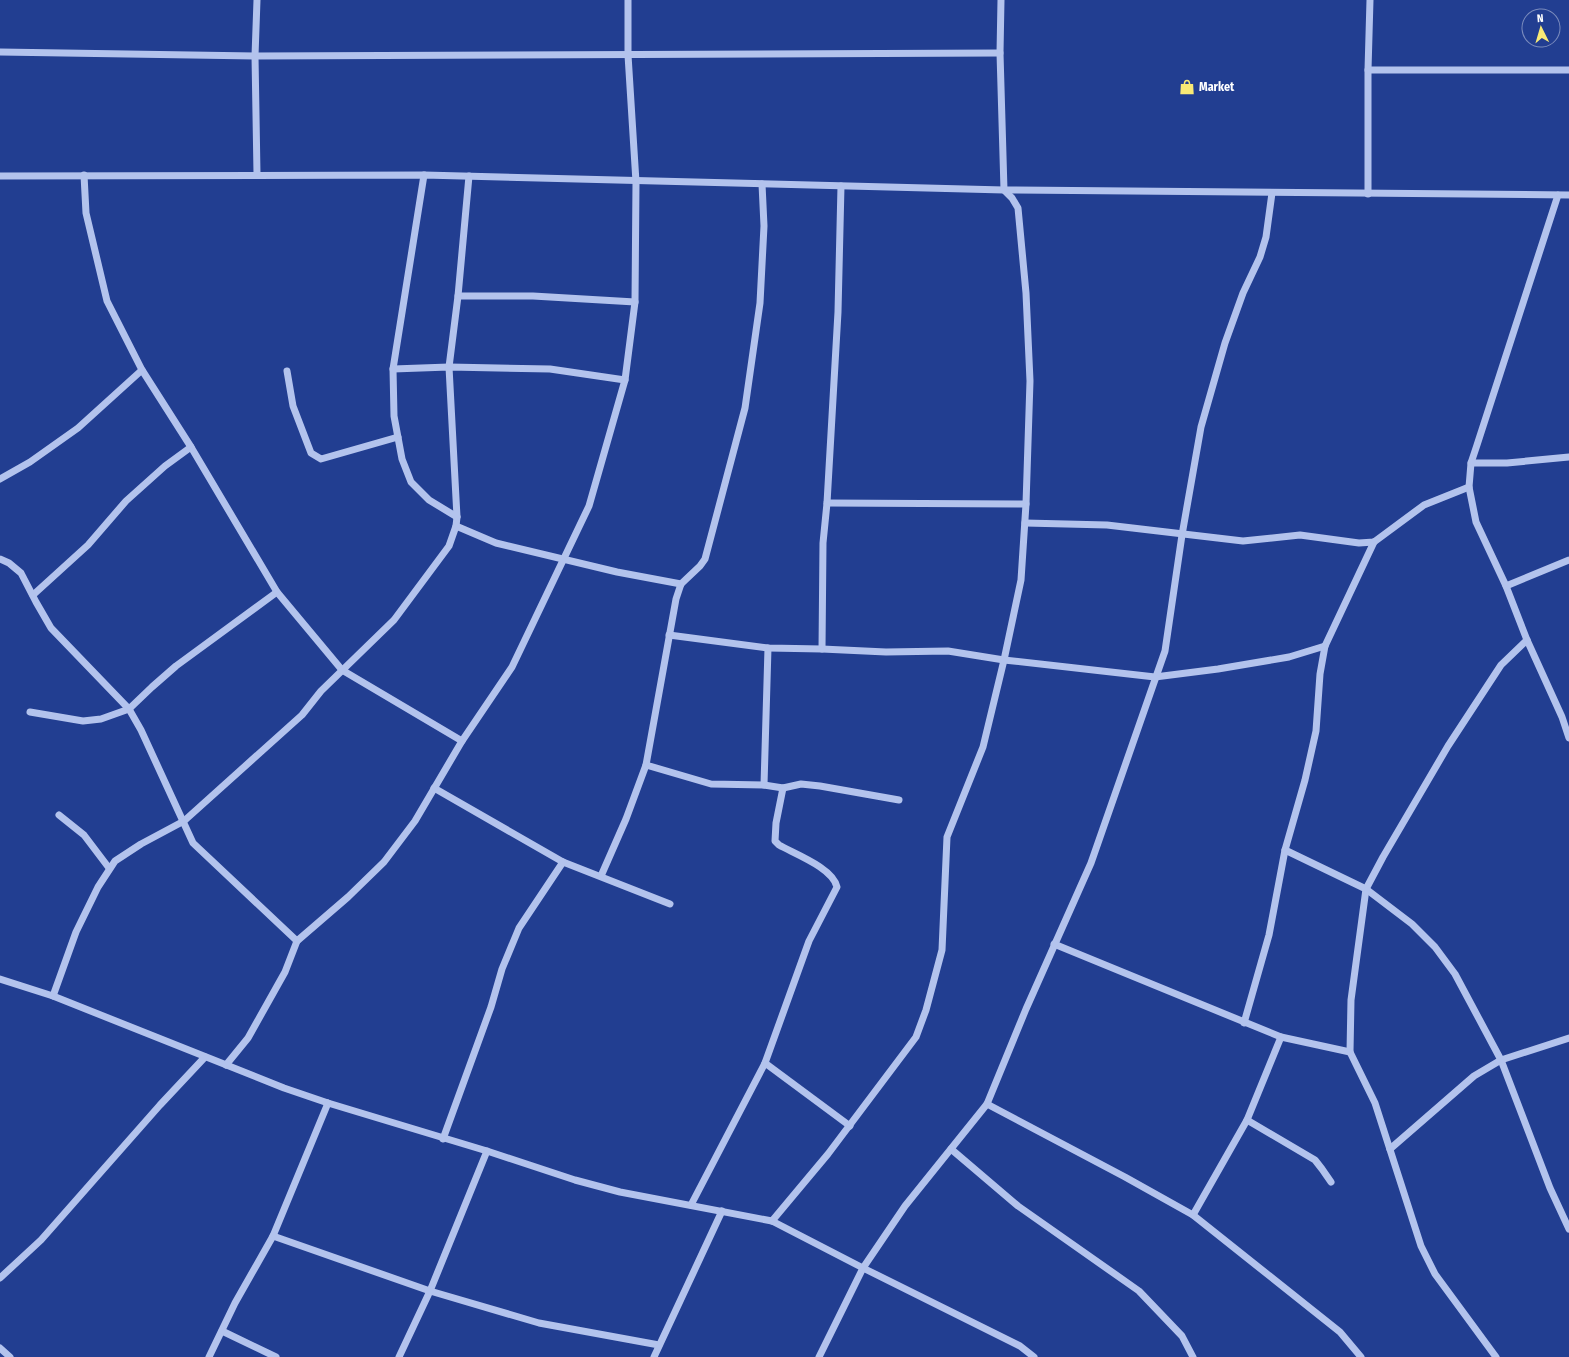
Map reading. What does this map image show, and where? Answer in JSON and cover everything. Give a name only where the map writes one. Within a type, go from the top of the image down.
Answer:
[{"type":"street","points":[[257,0],[255,56],[257,174]]},
{"type":"street","points":[[226,1065],[248,1038],[284,972],[297,942],[348,897],[384,862],[415,821],[462,741],[512,667],[589,506],[625,380],[635,302],[636,182],[628,55],[628,0]]},
{"type":"street","points":[[772,1221],[850,1126],[916,1037],[926,1010],[942,950],[947,837],[984,748],[1021,580],[1026,504],[1030,381],[1026,293],[1018,208],[1012,198],[1004,190],[1000,53],[1001,0]]},
{"type":"street","points":[[1368,194],[1368,70],[1370,0]]},
{"type":"street","points":[[0,52],[255,56],[1000,53]]},
{"type":"street","points":[[1368,70],[1569,70]]},
{"type":"street","points":[[0,176],[257,174],[424,175],[636,182],[1004,190],[1569,195]]},
{"type":"street","points":[[84,175],[86,213],[107,301],[142,370],[191,447],[278,592],[342,670],[462,741]]},
{"type":"street","points":[[424,175],[393,369],[394,416],[402,459],[411,482],[429,500],[457,517]]},
{"type":"street","points":[[52,996],[76,932],[98,887],[114,861],[184,821],[302,715],[321,691],[394,620],[449,546],[456,526],[457,517],[449,367],[458,296],[469,176]]},
{"type":"street","points":[[601,876],[626,819],[646,765],[676,599],[681,584],[700,566],[705,559],[745,408],[760,303],[764,226],[762,184]]},
{"type":"street","points":[[822,648],[823,543],[827,503],[838,312],[841,186]]},
{"type":"street","points":[[819,1357],[862,1268],[905,1206],[987,1104],[1054,944],[1091,863],[1165,651],[1182,535],[1202,427],[1225,343],[1243,293],[1260,257],[1266,238],[1272,193]]},
{"type":"street","points":[[1558,195],[1471,463],[1469,487],[1476,522],[1506,586],[1527,640],[1566,716],[1569,738]]},
{"type":"street","points":[[458,296],[533,296],[635,302]]},
{"type":"street","points":[[393,369],[449,367],[550,369],[625,380]]},
{"type":"street","points":[[0,479],[30,462],[78,428],[142,370]]},
{"type":"street","points":[[287,371],[293,406],[311,453],[321,458],[398,437]]},
{"type":"street","points":[[33,595],[88,544],[126,501],[165,466],[191,447]]},
{"type":"street","points":[[1471,463],[1507,463],[1569,457]]},
{"type":"street","points":[[1244,1023],[1269,935],[1285,850],[1305,780],[1316,731],[1320,674],[1325,646],[1374,542],[1424,505],[1469,487]]},
{"type":"street","points":[[827,503],[1026,504]]},
{"type":"street","points":[[1025,523],[1107,525],[1243,541],[1300,536],[1359,543],[1374,542]]},
{"type":"street","points":[[456,526],[496,543],[617,572],[681,584]]},
{"type":"street","points":[[0,559],[9,563],[21,573],[51,628],[129,709],[141,730],[194,843],[297,942]]},
{"type":"street","points":[[1506,586],[1569,560]]},
{"type":"street","points":[[30,712],[83,721],[101,718],[129,709],[176,666],[278,592]]},
{"type":"street","points":[[669,635],[768,648],[822,648],[886,652],[948,651],[1004,660],[1155,677],[1218,669],[1289,657],[1325,646]]},
{"type":"street","points":[[1496,1357],[1435,1274],[1421,1246],[1376,1103],[1350,1052],[1351,1000],[1366,889],[1387,850],[1452,740],[1501,665],[1527,640]]},
{"type":"street","points":[[764,785],[768,648]]},
{"type":"street","points":[[646,765],[711,784],[764,785],[783,788],[801,784],[899,800]]},
{"type":"street","points":[[434,788],[563,862],[670,904]]},
{"type":"street","points":[[691,1205],[765,1063],[809,941],[837,887],[833,877],[823,869],[779,845],[775,841],[776,823],[783,788]]},
{"type":"street","points":[[59,815],[84,835],[109,868]]},
{"type":"street","points":[[1285,850],[1366,889],[1412,924],[1435,947],[1455,974],[1501,1060],[1550,1188],[1569,1229]]},
{"type":"street","points":[[443,1139],[491,1007],[502,969],[519,928],[563,862]]},
{"type":"street","points":[[1054,944],[1244,1023],[1282,1037],[1350,1052]]},
{"type":"street","points":[[0,979],[52,996],[284,1088],[328,1103],[443,1139],[487,1151],[575,1180],[620,1192],[772,1221],[862,1268],[1020,1346],[1034,1357]]},
{"type":"street","points":[[1193,1215],[1247,1120],[1282,1037]]},
{"type":"street","points":[[1390,1149],[1474,1076],[1501,1060],[1569,1038]]},
{"type":"street","points":[[0,1278],[41,1240],[160,1105],[205,1057]]},
{"type":"street","points":[[765,1063],[850,1126]]},
{"type":"street","points":[[209,1357],[235,1303],[273,1236],[328,1103]]},
{"type":"street","points":[[987,1104],[1125,1176],[1193,1215],[1340,1332],[1361,1357]]},
{"type":"street","points":[[1247,1120],[1314,1160],[1331,1182]]},
{"type":"street","points":[[951,1149],[1018,1206],[1140,1291],[1182,1336],[1193,1357]]},
{"type":"street","points":[[399,1357],[430,1291],[487,1151]]},
{"type":"street","points":[[654,1357],[722,1211]]},
{"type":"street","points":[[273,1236],[430,1291],[539,1323],[659,1345]]},
{"type":"street","points":[[222,1331],[276,1357]]},
{"type":"street","points":[[0,1348],[10,1357]]},
{"type":"place","name":"Market","points":[[1187,87]]}]
